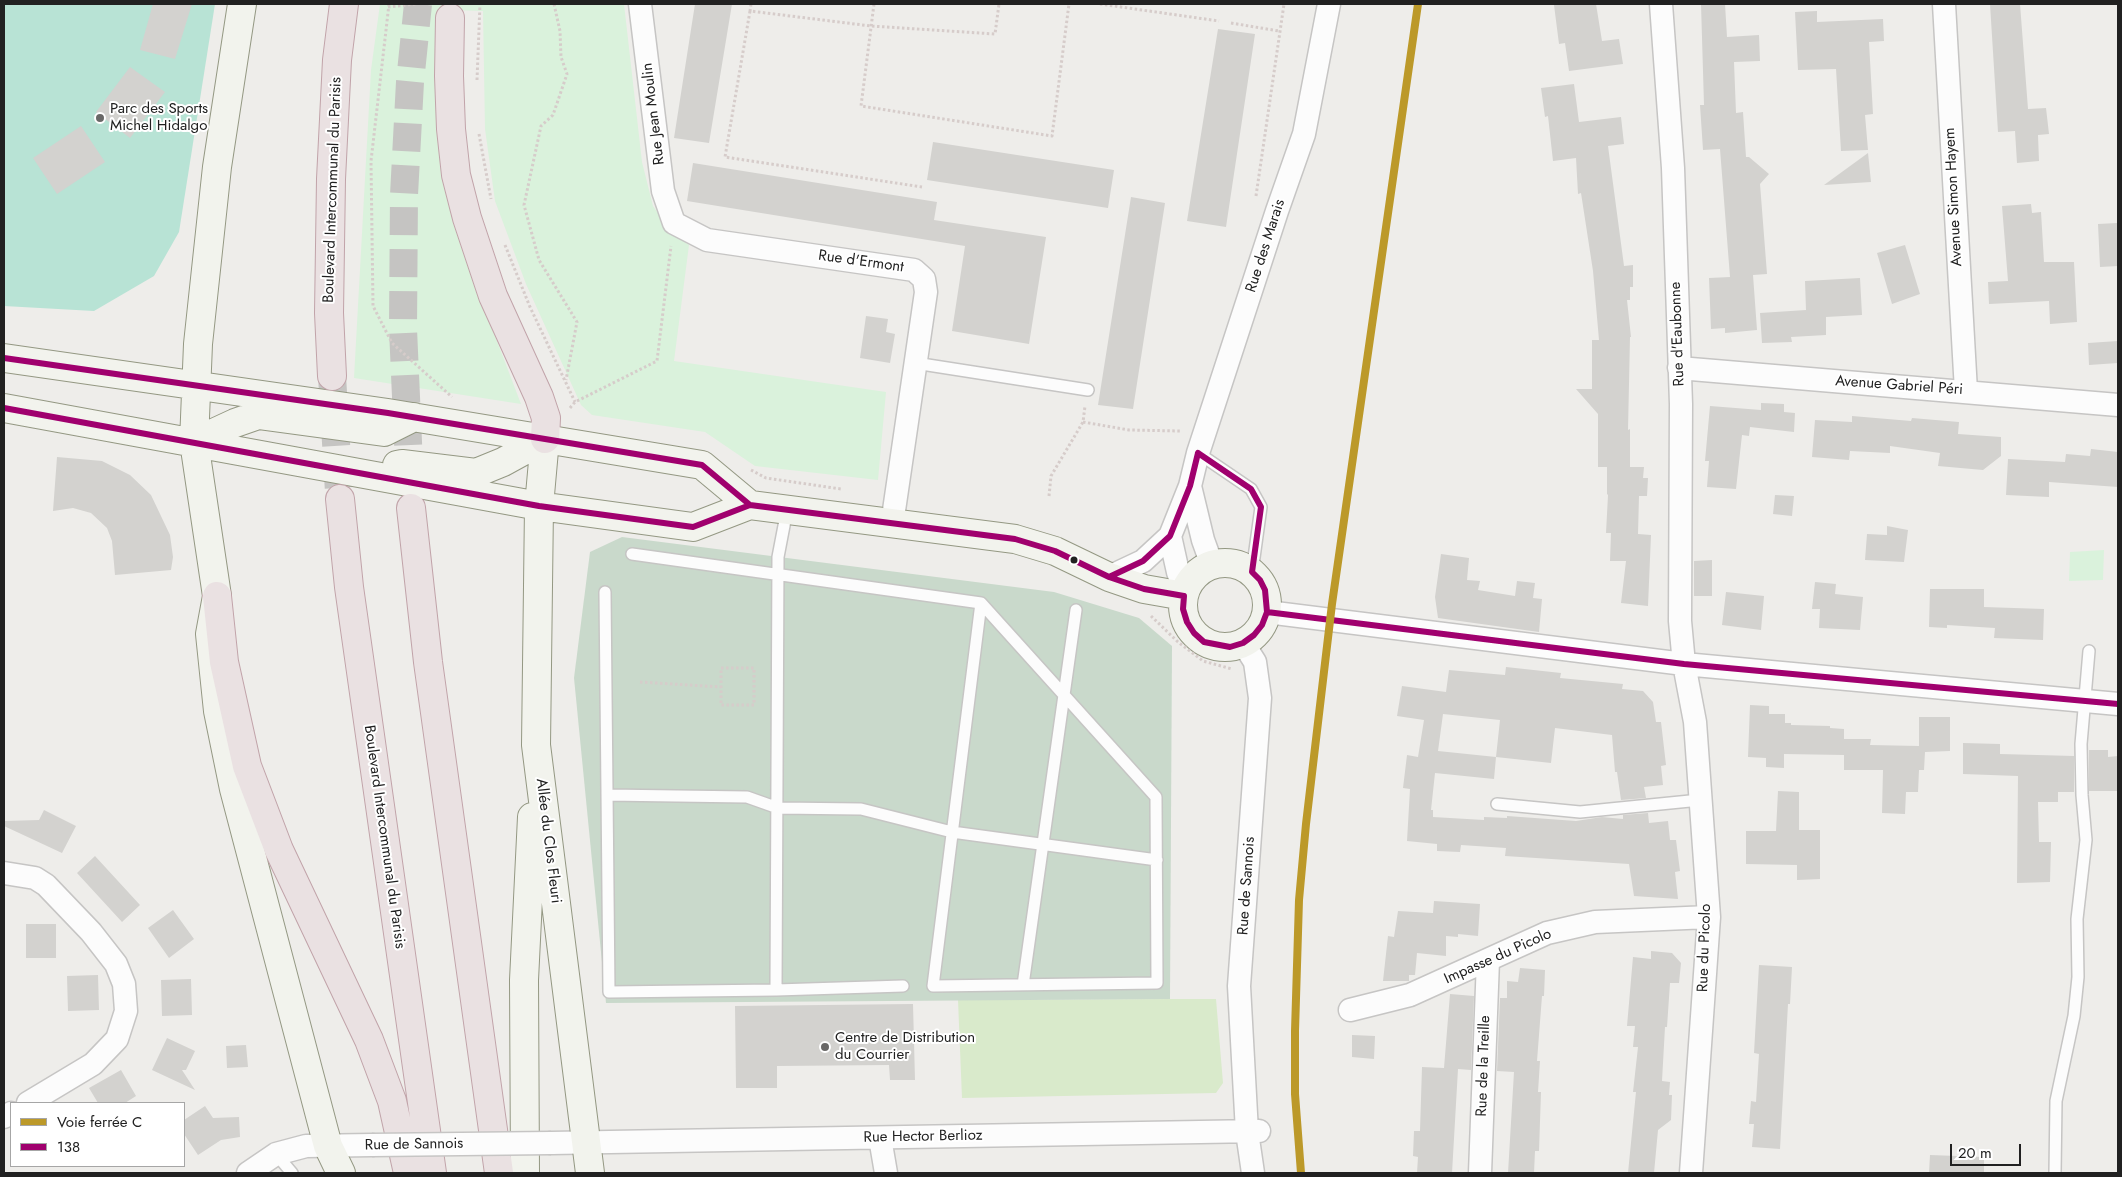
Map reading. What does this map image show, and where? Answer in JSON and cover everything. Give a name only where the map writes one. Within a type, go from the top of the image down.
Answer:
[{"type":"highway","name":"Boulevard Intercommunal du Parisis","points":[[332,376],[329,312],[331,179],[337,60],[344,4]]},
{"type":"highway","points":[[450,18],[449,76],[451,129],[456,176],[467,218],[493,296],[539,397],[546,418],[545,439]]},
{"type":"highway","name":"Boulevard Intercommunal du Parisis","points":[[340,499],[349,587],[432,1173]]},
{"type":"highway","points":[[411,508],[428,662],[499,1173]]},
{"type":"highway","points":[[217,596],[224,662],[247,766],[278,850],[369,1040],[392,1101],[408,1173]]},
{"type":"main road","points":[[242,4],[217,167],[198,344],[194,442],[217,596],[210,634],[218,711],[234,789],[328,1146],[341,1173]]},
{"type":"main road","points":[[4,358],[414,417],[702,465],[750,505]]},
{"type":"main road","points":[[4,408],[539,506],[692,526],[750,505],[1015,539],[1055,551],[1109,577],[1144,589],[1185,594]]},
{"type":"main road","points":[[194,442],[235,423],[258,415],[384,432],[414,417]]},
{"type":"main road","points":[[373,476],[402,464],[476,473],[503,462],[545,439]]},
{"type":"main road","name":"Allée du Clos Fleuri","points":[[545,439],[539,506],[536,745],[590,1173]]},
{"type":"main road","points":[[1226,562],[1240,565],[1252,572],[1260,580],[1278,613],[1262,625],[1254,635],[1249,653],[1230,647],[1217,646],[1199,638],[1187,622],[1183,609],[1185,594],[1191,580],[1201,570],[1226,562]]},
{"type":"main road","points":[[525,1173],[524,980],[536,745]]},
{"type":"street","name":"Rue Jean Moulin","points":[[640,4],[663,190],[674,223]]},
{"type":"street","name":"Rue des Marais","points":[[1109,577],[1143,561],[1170,536],[1190,486],[1198,453],[1304,134],[1329,4]]},
{"type":"street","name":"Rue d'Eaubonne","points":[[1660,4],[1673,168],[1681,404],[1680,622],[1684,664]]},
{"type":"street","name":"Avenue Simon Hayem","points":[[1944,4],[1966,391]]},
{"type":"street","name":"Rue d'Ermont","points":[[674,223],[706,240],[914,270],[924,279],[926,292],[892,524]]},
{"type":"street","name":"Avenue Gabriel Péri","points":[[1679,368],[2118,405]]},
{"type":"street","name":"Rue des Marais","points":[[1190,486],[1203,540],[1212,565]]},
{"type":"street","points":[[1170,536],[1185,594]]},
{"type":"street","points":[[1278,613],[1684,664],[2118,704]]},
{"type":"street","name":"Rue de Sannois","points":[[1249,653],[1260,698],[1239,986],[1253,1131],[1253,1173]]},
{"type":"street","name":"Rue du Picolo","points":[[1684,664],[1694,715],[1709,917],[1691,1173]]},
{"type":"street","points":[[4,873],[35,878],[46,885],[96,938],[116,964],[124,984],[126,1011],[117,1039],[93,1064],[30,1102]]},
{"type":"street","name":"Impasse du Picolo","points":[[1350,1010],[1410,995],[1548,933],[1595,922],[1709,917]]},
{"type":"street","name":"Rue de la Treille","points":[[1480,1173],[1488,960]]},
{"type":"street","name":"Rue Hector Berlioz","points":[[586,1143],[1253,1131]]},
{"type":"street","points":[[880,1138],[886,1173]]},
{"type":"street","name":"Rue de Sannois","points":[[248,1173],[276,1154],[306,1146],[586,1143]]},
{"type":"lane","points":[[915,363],[1088,390]]},
{"type":"lane","points":[[1198,453],[1251,489],[1260,507],[1252,572]]},
{"type":"lane","points":[[776,990],[778,557],[787,510]]},
{"type":"lane","points":[[632,554],[982,603],[1156,797],[1157,983],[932,986],[982,603]]},
{"type":"lane","points":[[605,592],[609,992],[903,986]]},
{"type":"lane","points":[[1023,985],[1076,610]]},
{"type":"lane","points":[[2055,1173],[2056,1101],[2074,1016],[2078,977],[2077,919],[2086,840],[2082,794],[2081,744],[2089,651]]},
{"type":"lane","points":[[607,795],[747,797],[778,808],[861,808],[952,832],[1157,860]]},
{"type":"lane","points":[[1497,804],[1580,812],[1700,800]]},
{"type":"lane","points":[[276,1154],[292,1173]]},
{"type":"path","points":[[416,4],[388,5],[371,161],[374,306],[392,343],[455,399]]},
{"type":"path","points":[[477,82],[480,4]]},
{"type":"path","points":[[554,4],[560,30],[561,57],[567,74],[553,115],[541,126],[524,205],[538,260],[577,322],[565,382]]},
{"type":"path","points":[[751,4],[725,157],[922,187]]},
{"type":"path","points":[[874,4],[861,106],[1052,136],[1069,4]]},
{"type":"path","points":[[750,11],[871,26],[995,34],[999,4]]},
{"type":"path","points":[[1100,4],[1219,21]]},
{"type":"path","points":[[1277,211],[1256,201],[1284,4]]},
{"type":"path","points":[[1231,23],[1279,31]]},
{"type":"path","points":[[479,130],[492,206]]},
{"type":"path","points":[[545,439],[575,402],[657,362],[674,223]]},
{"type":"path","points":[[504,243],[530,307],[575,402]]},
{"type":"path","points":[[1049,496],[1051,476],[1083,422],[1088,390]]},
{"type":"path","points":[[1083,422],[1129,430],[1206,431]]},
{"type":"path","points":[[742,465],[766,478],[850,490]]},
{"type":"path","points":[[1144,589],[1144,604],[1148,614],[1178,642],[1204,661],[1232,669],[1249,653]]},
{"type":"path","points":[[721,668],[754,668],[754,705],[721,706],[722,687],[721,668]]},
{"type":"path","points":[[640,682],[722,687]]},
{"type":"green space","name":"Parc des Sports Michel Hidalgo","points":[[4,4],[215,4],[179,232],[154,276],[94,311],[4,306]]},
{"type":"green space","points":[[380,4],[624,4],[642,162],[653,206],[672,233],[689,245],[674,361],[886,392],[878,480],[755,466],[705,432],[592,415],[581,405],[526,284],[495,201],[485,129],[483,11],[451,10],[444,139],[460,244],[521,404],[354,378],[371,70]]},
{"type":"green space","points":[[622,537],[1054,592],[1139,618],[1172,646],[1170,999],[606,1003],[574,678],[590,552]]},
{"type":"green space","points":[[2104,550],[2103,580],[2069,581],[2070,552]]},
{"type":"green space","points":[[1216,999],[1223,1083],[1216,1093],[962,1098],[958,1000]]},
{"type":"building","points":[[153,4],[192,4],[175,59],[140,50]]},
{"type":"building","points":[[695,4],[732,4],[709,143],[674,138]]},
{"type":"building","points":[[1596,4],[1602,41],[1619,39],[1623,64],[1569,71],[1565,43],[1559,44],[1554,5]]},
{"type":"building","points":[[1701,4],[1725,4],[1727,37],[1759,35],[1760,61],[1734,62],[1736,113],[1743,112],[1746,157],[1749,157],[1769,174],[1760,184],[1767,274],[1753,275],[1757,330],[1725,333],[1725,328],[1711,329],[1709,278],[1730,277],[1720,149],[1703,150],[1700,105],[1704,105]]},
{"type":"building","points":[[1990,4],[2020,4],[2028,109],[2046,108],[2049,134],[2038,135],[2039,161],[2017,163],[2015,131],[1998,132]]},
{"type":"building","points":[[1817,11],[1817,22],[1883,19],[1884,41],[1869,42],[1873,114],[1865,115],[1868,150],[1841,151],[1836,69],[1798,70],[1795,12]]},
{"type":"building","points":[[1218,29],[1255,34],[1226,227],[1187,221]]},
{"type":"building","points":[[130,67],[165,92],[130,138],[96,112]]},
{"type":"building","points":[[1574,84],[1579,122],[1621,117],[1624,144],[1608,146],[1624,266],[1633,265],[1633,287],[1630,287],[1630,300],[1627,300],[1631,337],[1628,430],[1630,429],[1630,467],[1644,467],[1643,478],[1648,478],[1647,496],[1639,496],[1638,534],[1651,535],[1648,606],[1621,603],[1626,561],[1610,561],[1611,533],[1606,533],[1607,467],[1598,467],[1598,414],[1576,389],[1592,389],[1592,340],[1599,340],[1593,271],[1581,193],[1578,194],[1576,158],[1553,161],[1548,116],[1545,117],[1541,88]]},
{"type":"building","points":[[81,126],[105,162],[57,194],[33,158]]},
{"type":"building","points":[[933,142],[1114,170],[1108,208],[927,180]]},
{"type":"building","points":[[1868,153],[1871,182],[1824,185]]},
{"type":"building","points":[[693,163],[937,202],[934,220],[1046,237],[1029,344],[952,331],[965,246],[687,201]]},
{"type":"building","points":[[1131,197],[1165,203],[1133,409],[1098,405]]},
{"type":"building","points":[[2031,204],[2032,213],[2041,212],[2044,262],[2074,262],[2077,322],[2050,324],[2049,301],[1989,304],[1988,282],[2008,281],[2002,206]]},
{"type":"building","points":[[2117,223],[2118,266],[2100,267],[2098,224]]},
{"type":"building","points":[[1905,245],[1920,294],[1892,304],[1877,253]]},
{"type":"building","points":[[1860,278],[1862,315],[1826,317],[1826,335],[1791,337],[1792,342],[1762,343],[1760,313],[1806,310],[1805,281]]},
{"type":"building","points":[[866,316],[888,319],[886,332],[895,334],[890,363],[860,358]]},
{"type":"building","points":[[2118,341],[2118,363],[2089,365],[2088,343]]},
{"type":"building","points":[[1761,403],[1784,404],[1784,412],[1795,413],[1794,432],[1750,427],[1749,436],[1742,435],[1736,489],[1707,487],[1709,461],[1705,461],[1710,406],[1761,410]]},
{"type":"building","points":[[1852,416],[1911,421],[1912,418],[1959,422],[1958,434],[2001,437],[2001,456],[1983,470],[1938,466],[1940,453],[1890,446],[1890,453],[1850,451],[1849,460],[1812,457],[1815,420],[1852,422]]},
{"type":"building","points":[[2091,449],[2118,452],[2118,487],[2049,482],[2049,497],[2006,495],[2008,459],[2065,462],[2066,454],[2090,456]]},
{"type":"building","points":[[57,457],[102,461],[130,475],[151,495],[170,535],[173,557],[171,570],[115,575],[112,541],[107,528],[91,513],[73,508],[53,511]]},
{"type":"building","points":[[1775,495],[1794,496],[1792,516],[1773,514]]},
{"type":"building","points":[[1887,526],[1908,530],[1904,562],[1865,560],[1867,534],[1887,535]]},
{"type":"building","points":[[1441,554],[1469,558],[1467,580],[1480,581],[1478,590],[1515,596],[1517,581],[1535,583],[1533,598],[1542,599],[1539,632],[1438,618],[1435,597]]},
{"type":"building","points":[[1712,560],[1712,596],[1694,596],[1694,561]]},
{"type":"building","points":[[1815,582],[1836,584],[1835,594],[1863,597],[1860,630],[1819,628],[1820,609],[1812,609]]},
{"type":"building","points":[[1930,589],[1984,589],[1984,607],[2044,609],[2043,640],[1994,638],[1995,628],[1947,625],[1947,628],[1929,627]]},
{"type":"building","points":[[1726,592],[1764,596],[1761,630],[1722,625]]},
{"type":"building","points":[[1506,667],[1561,673],[1560,678],[1623,684],[1622,689],[1643,691],[1653,702],[1656,722],[1661,722],[1666,765],[1661,766],[1663,785],[1644,787],[1646,798],[1621,800],[1617,772],[1615,772],[1612,735],[1555,728],[1551,763],[1496,757],[1494,779],[1435,773],[1431,810],[1433,810],[1433,817],[1484,820],[1484,817],[1507,818],[1507,816],[1576,821],[1602,817],[1623,819],[1623,815],[1648,813],[1649,823],[1668,821],[1670,840],[1676,840],[1680,871],[1675,872],[1678,899],[1634,896],[1629,864],[1505,856],[1506,848],[1461,845],[1460,852],[1437,851],[1437,844],[1407,841],[1410,789],[1403,788],[1407,755],[1418,757],[1424,720],[1397,716],[1402,686],[1446,692],[1449,670],[1505,675]],"holes":[[[1443,714],[1500,720],[1496,757],[1438,751]]]},
{"type":"building","points":[[1750,705],[1769,706],[1769,714],[1785,714],[1785,723],[1791,723],[1791,725],[1830,726],[1830,728],[1844,729],[1844,739],[1871,739],[1870,745],[1919,746],[1919,717],[1950,717],[1950,751],[1925,752],[1924,770],[1919,770],[1918,792],[1906,792],[1905,814],[1882,813],[1883,770],[1844,770],[1844,755],[1784,754],[1784,768],[1766,767],[1766,758],[1748,757]]},
{"type":"building","points":[[1963,743],[2000,744],[2000,754],[2074,756],[2074,792],[2058,792],[2058,802],[2038,802],[2039,842],[2051,842],[2050,882],[2017,883],[2018,776],[1963,774]]},
{"type":"building","points":[[2089,750],[2108,750],[2108,757],[2118,756],[2118,791],[2089,791]]},
{"type":"building","points":[[1778,791],[1799,792],[1799,830],[1820,830],[1820,879],[1797,880],[1797,865],[1746,864],[1746,831],[1776,831]]},
{"type":"building","points":[[44,810],[76,826],[62,853],[4,826],[4,821],[39,820]]},
{"type":"building","points":[[95,856],[140,905],[122,922],[77,873]]},
{"type":"building","points":[[1434,901],[1480,904],[1478,936],[1458,934],[1458,937],[1446,936],[1446,956],[1417,953],[1415,975],[1409,975],[1409,981],[1383,981],[1388,936],[1394,937],[1398,911],[1433,913]]},
{"type":"building","points":[[173,910],[194,939],[169,958],[148,928]]},
{"type":"building","points":[[26,924],[56,924],[56,958],[26,958]]},
{"type":"building","points":[[1651,951],[1672,953],[1681,963],[1679,983],[1670,983],[1667,1027],[1665,1027],[1662,1081],[1670,1082],[1669,1095],[1672,1095],[1671,1120],[1658,1130],[1654,1173],[1628,1173],[1636,1092],[1633,1092],[1638,1047],[1633,1047],[1635,1026],[1627,1026],[1633,957],[1651,959]]},
{"type":"building","points":[[1759,965],[1792,967],[1790,1004],[1788,1004],[1780,1149],[1752,1147],[1754,1124],[1749,1124],[1751,1101],[1756,1102],[1759,1054],[1754,1053]]},
{"type":"building","points":[[1520,968],[1545,970],[1537,1061],[1540,1061],[1538,1092],[1541,1092],[1539,1151],[1535,1151],[1534,1173],[1508,1173],[1514,1072],[1497,1071],[1500,998],[1507,998],[1507,981],[1518,982]]},
{"type":"building","points":[[98,975],[99,1010],[68,1011],[67,976]]},
{"type":"building","points":[[191,979],[192,1015],[162,1016],[161,980]]},
{"type":"building","points":[[1450,994],[1474,996],[1471,1070],[1458,1069],[1452,1173],[1417,1173],[1418,1157],[1413,1156],[1414,1131],[1420,1131],[1422,1067],[1444,1068]]},
{"type":"building","name":"Centre de Distribution du Courrier","points":[[913,1004],[915,1080],[890,1080],[889,1065],[777,1066],[777,1088],[736,1088],[735,1006]]},
{"type":"building","points":[[1352,1035],[1375,1036],[1374,1059],[1352,1057]]},
{"type":"building","points":[[167,1038],[195,1051],[186,1070],[182,1070],[195,1090],[152,1070]]},
{"type":"building","points":[[246,1045],[248,1067],[227,1068],[226,1046]]},
{"type":"building","points":[[121,1070],[136,1096],[127,1102],[97,1102],[89,1088]]},
{"type":"building","points":[[205,1106],[213,1118],[239,1117],[240,1137],[221,1140],[198,1155],[185,1136],[185,1119]]},
{"type":"building","points":[[1930,1155],[1984,1157],[1984,1173],[1929,1173]]},
{"type":"tunnel","points":[[410,487],[403,329],[404,195],[410,82],[418,4]]},
{"type":"tunnel","points":[[332,376],[339,492]]},
{"type":"rail line","name":"C","points":[[1301,1173],[1295,1094],[1295,1031],[1299,900],[1306,824],[1332,604],[1418,4]]},
{"type":"transit line","name":"138","points":[[4,358],[388,413],[702,465],[750,505]]},
{"type":"transit line","name":"138","points":[[4,408],[539,506],[693,527],[750,505],[1015,539],[1055,551],[1109,577]]},
{"type":"transit line","name":"138","points":[[1198,453],[1251,489],[1261,507],[1252,572],[1260,580],[1265,590],[1267,612],[1262,625],[1254,635],[1243,643],[1230,647],[1204,642],[1194,633],[1187,622],[1183,609],[1184,596],[1144,589],[1109,577],[1143,561],[1170,536],[1190,486],[1198,453]]},
{"type":"transit line","name":"138","points":[[1267,612],[1684,664],[2118,704]]},
{"type":"place","name":"Parc des Sports Michel Hidalgo","points":[[100,118]]},
{"type":"place","name":"Centre de Distribution du Courrier","points":[[825,1047]]}]
